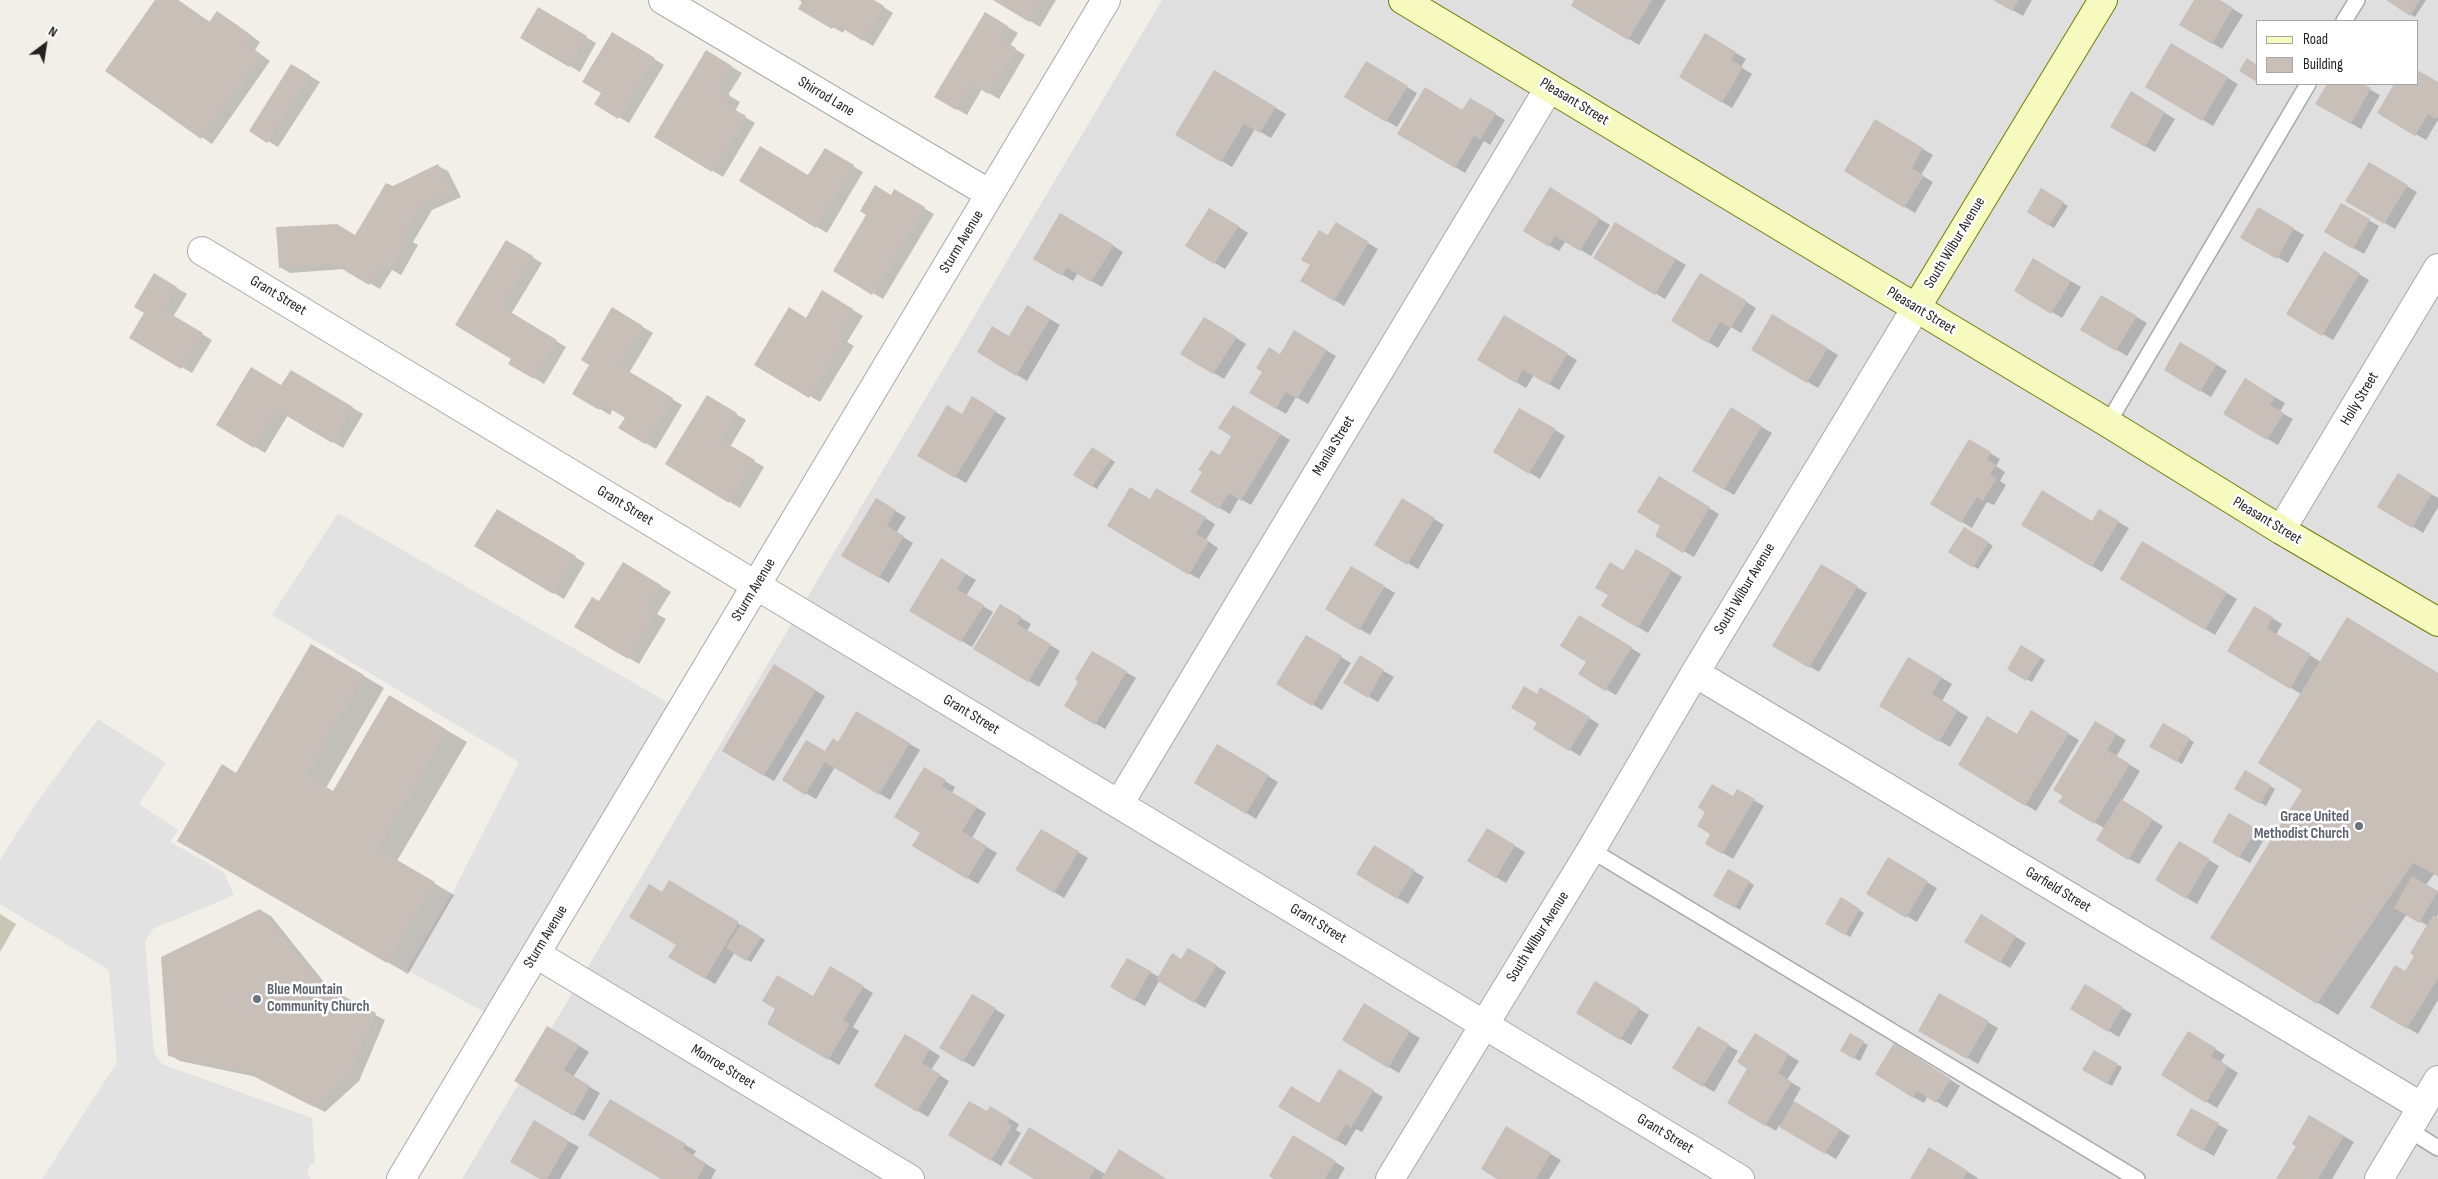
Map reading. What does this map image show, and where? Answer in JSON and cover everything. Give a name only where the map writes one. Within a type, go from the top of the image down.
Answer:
[{"type":"main road","name":"Pleasant Street","points":[[1404,0],[2108,423],[2281,530],[2438,622]]},
{"type":"main road","name":"South Wilbur Avenue","points":[[1916,308],[2103,0]]},
{"type":"street","name":"Shirrod Lane","points":[[663,0],[990,194]]},
{"type":"street","name":"Sturm Avenue","points":[[401,1179],[1106,0]]},
{"type":"street","name":"Manila Street","points":[[1119,804],[1549,88]]},
{"type":"street","name":"Grant Street","points":[[202,251],[1740,1179]]},
{"type":"street","name":"Holly Street","points":[[2281,530],[2438,268]]},
{"type":"street","name":"South Wilbur Avenue","points":[[1390,1179],[1591,850],[1695,673],[1916,308]]},
{"type":"street","name":"Garfield Street","points":[[1695,673],[2415,1118]]},
{"type":"street","name":"Monroe Street","points":[[536,954],[910,1179]]},
{"type":"street","points":[[2379,1179],[2438,1080]]},
{"type":"lane","points":[[2345,20],[2357,0]]},
{"type":"lane","points":[[2108,423],[2307,85]]},
{"type":"lane","points":[[1591,850],[2137,1179]]},
{"type":"lane","points":[[2415,1118],[2438,1148]]},
{"type":"shaded area","points":[[1162,0],[2438,0],[2438,1179],[462,1179]]},
{"type":"shaded area","points":[[338,513],[681,710],[497,1019],[407,970],[454,890],[519,762],[272,615]]},
{"type":"shaded area","points":[[98,719],[166,763],[139,804],[178,830],[170,842],[224,872],[234,895],[153,929],[145,941],[154,1053],[162,1064],[312,1118],[315,1162],[310,1165],[307,1171],[311,1179],[42,1179],[117,1062],[109,970],[0,904],[0,860],[34,806]]},
{"type":"shaded area","points":[[0,914],[16,924],[0,952]]},
{"type":"building","points":[[155,0],[178,0],[209,22],[217,11],[251,35],[245,44],[261,55],[201,139],[105,71]]},
{"type":"building","points":[[799,0],[874,0],[884,6],[863,41],[835,24],[832,29],[798,9],[802,2]]},
{"type":"building","points":[[993,0],[1042,0],[1029,22]]},
{"type":"building","points":[[1574,0],[1652,0],[1628,40],[1571,6]]},
{"type":"building","points":[[1993,0],[2019,0],[2012,11]]},
{"type":"building","points":[[2194,0],[2220,0],[2233,8],[2212,44],[2179,25]]},
{"type":"building","points":[[2386,0],[2420,0],[2410,16]]},
{"type":"building","points":[[538,7],[587,36],[569,67],[520,38]]},
{"type":"building","points":[[985,12],[1008,26],[1001,39],[1016,48],[988,94],[972,84],[956,110],[934,97]]},
{"type":"building","points":[[612,32],[655,58],[618,119],[594,104],[601,93],[582,82]]},
{"type":"building","points":[[1705,33],[1736,52],[1731,60],[1743,67],[1722,103],[1679,77]]},
{"type":"building","points":[[2171,43],[2228,77],[2202,121],[2145,87]]},
{"type":"building","points":[[706,50],[732,66],[719,89],[730,95],[725,104],[746,116],[712,172],[654,137]]},
{"type":"building","points":[[2247,58],[2256,64],[2256,81],[2239,71]]},
{"type":"building","points":[[1366,61],[1408,86],[1386,122],[1344,97]]},
{"type":"building","points":[[291,64],[310,75],[267,143],[249,131]]},
{"type":"building","points":[[1214,70],[1276,107],[1260,133],[1244,124],[1221,162],[1175,135]]},
{"type":"building","points":[[2418,71],[2438,82],[2438,115],[2436,119],[2428,114],[2415,136],[2377,113],[2393,85],[2418,85]]},
{"type":"building","points":[[2326,85],[2365,85],[2371,88],[2351,124],[2315,104]]},
{"type":"building","points":[[1425,87],[1462,110],[1470,98],[1496,113],[1480,140],[1474,136],[1455,168],[1397,134]]},
{"type":"building","points":[[2131,91],[2165,112],[2145,147],[2110,127]]},
{"type":"building","points":[[1875,119],[1923,148],[1912,168],[1924,176],[1904,208],[1844,171]]},
{"type":"building","points":[[760,146],[808,175],[825,148],[854,165],[816,228],[739,181]]},
{"type":"building","points":[[2369,162],[2408,185],[2384,224],[2345,201]]},
{"type":"building","points":[[438,164],[452,191],[422,204],[403,235],[409,238],[390,270],[381,265],[369,285],[332,263],[279,268],[276,227],[337,224],[355,235],[386,183],[393,186]]},
{"type":"building","points":[[875,185],[891,195],[894,189],[925,207],[872,295],[833,271],[866,215],[860,211]]},
{"type":"building","points":[[1550,187],[1600,218],[1580,251],[1555,236],[1549,247],[1523,231]]},
{"type":"building","points":[[2041,188],[2064,202],[2049,226],[2027,212]]},
{"type":"building","points":[[2341,203],[2370,219],[2353,249],[2324,232]]},
{"type":"building","points":[[2258,207],[2294,228],[2277,259],[2240,238]]},
{"type":"building","points":[[1209,208],[1239,226],[1214,264],[1185,246]]},
{"type":"building","points":[[1060,213],[1114,245],[1091,282],[1067,268],[1062,276],[1033,259]]},
{"type":"building","points":[[1336,222],[1369,242],[1334,301],[1300,281],[1310,265],[1301,260],[1319,230],[1328,235]]},
{"type":"building","points":[[1615,222],[1676,259],[1655,295],[1593,258]]},
{"type":"building","points":[[506,240],[533,256],[502,307],[557,340],[534,379],[508,364],[511,359],[455,325]]},
{"type":"building","points":[[2324,251],[2360,273],[2322,336],[2286,314]]},
{"type":"building","points":[[2033,258],[2071,281],[2051,314],[2014,291]]},
{"type":"building","points":[[154,273],[177,287],[164,310],[203,333],[181,369],[129,338],[144,313],[134,307]]},
{"type":"building","points":[[1700,273],[1747,301],[1731,328],[1720,322],[1708,343],[1671,321]]},
{"type":"building","points":[[822,290],[853,309],[838,335],[844,339],[809,398],[754,365],[789,307],[806,318]]},
{"type":"building","points":[[2101,295],[2137,316],[2116,351],[2080,330]]},
{"type":"building","points":[[1027,305],[1050,319],[1016,376],[977,352],[992,326],[1009,336]]},
{"type":"building","points":[[612,307],[643,326],[620,366],[673,398],[645,444],[618,428],[625,418],[603,404],[599,410],[572,394],[589,365],[581,360]]},
{"type":"building","points":[[1772,314],[1828,348],[1807,383],[1751,350]]},
{"type":"building","points":[[1504,315],[1568,353],[1549,385],[1523,370],[1516,383],[1477,360]]},
{"type":"building","points":[[1204,317],[1237,337],[1213,374],[1180,354]]},
{"type":"building","points":[[1294,330],[1327,350],[1297,399],[1286,392],[1276,409],[1249,393],[1262,372],[1256,368],[1269,347],[1280,354]]},
{"type":"building","points":[[2180,342],[2217,364],[2200,392],[2164,370]]},
{"type":"building","points":[[251,367],[281,385],[291,370],[353,407],[332,443],[277,410],[254,448],[216,425]]},
{"type":"building","points":[[2245,378],[2275,397],[2270,405],[2284,413],[2267,440],[2223,414]]},
{"type":"building","points":[[707,395],[737,413],[721,440],[755,460],[729,503],[665,464]]},
{"type":"building","points":[[972,396],[996,411],[955,478],[917,456],[947,405],[962,414]]},
{"type":"building","points":[[1233,405],[1281,434],[1241,501],[1229,493],[1219,509],[1190,492],[1202,472],[1198,470],[1211,450],[1220,455],[1231,436],[1218,428]]},
{"type":"building","points":[[1731,407],[1762,426],[1724,490],[1692,471]]},
{"type":"building","points":[[1519,408],[1556,429],[1529,474],[1493,452]]},
{"type":"building","points":[[1969,439],[1991,452],[1987,459],[1996,465],[1990,475],[1997,478],[1983,501],[1977,497],[1961,523],[1930,504]]},
{"type":"building","points":[[1092,447],[1111,459],[1092,487],[1073,475]]},
{"type":"building","points":[[2398,473],[2432,494],[2412,528],[2377,507]]},
{"type":"building","points":[[1659,476],[1710,507],[1683,553],[1655,536],[1660,526],[1637,512]]},
{"type":"building","points":[[1130,487],[1150,499],[1156,488],[1206,517],[1196,534],[1209,541],[1189,575],[1107,526]]},
{"type":"building","points":[[2042,490],[2092,521],[2099,509],[2119,521],[2092,567],[2021,525]]},
{"type":"building","points":[[876,498],[896,510],[887,526],[904,536],[879,578],[841,556]]},
{"type":"building","points":[[1402,498],[1435,518],[1407,565],[1374,545]]},
{"type":"building","points":[[497,509],[576,556],[553,594],[474,546]]},
{"type":"building","points":[[1964,527],[1989,542],[1973,568],[1948,552]]},
{"type":"building","points":[[2142,541],[2227,592],[2205,630],[2120,579]]},
{"type":"building","points":[[1636,549],[1672,570],[1638,628],[1601,606],[1608,595],[1595,588],[1610,562],[1623,570]]},
{"type":"building","points":[[941,558],[966,574],[957,589],[984,605],[961,642],[909,611]]},
{"type":"building","points":[[623,562],[661,585],[648,607],[656,612],[628,659],[574,627],[592,597],[599,601]]},
{"type":"building","points":[[1821,564],[1858,586],[1809,668],[1772,646]]},
{"type":"building","points":[[1351,566],[1385,586],[1359,630],[1325,609]]},
{"type":"building","points":[[1000,604],[1022,617],[1017,624],[1051,644],[1028,682],[973,649]]},
{"type":"building","points":[[2254,606],[2273,617],[2267,628],[2311,654],[2290,689],[2227,651]]},
{"type":"building","points":[[1579,615],[1632,647],[1605,691],[1578,674],[1586,662],[1560,646]]},
{"type":"building","name":"Grace United Methodist Church","points":[[2347,617],[2438,673],[2438,876],[2413,863],[2317,1004],[2210,938],[2302,790],[2258,763]]},
{"type":"building","points":[[1306,635],[1342,656],[1312,706],[1276,684]]},
{"type":"building","points":[[311,644],[364,675],[306,775],[333,791],[389,695],[447,730],[378,849],[435,882],[387,963],[177,841],[222,764],[236,773]]},
{"type":"building","points":[[2021,645],[2041,657],[2026,681],[2007,669]]},
{"type":"building","points":[[1092,651],[1127,671],[1095,725],[1064,706],[1078,682],[1075,679]]},
{"type":"building","points":[[1360,655],[1384,670],[1368,698],[1343,683]]},
{"type":"building","points":[[1908,657],[1942,677],[1932,694],[1958,710],[1939,742],[1879,706]]},
{"type":"building","points":[[774,664],[816,690],[764,776],[722,751]]},
{"type":"building","points":[[1524,686],[1537,694],[1540,687],[1590,717],[1569,751],[1533,729],[1537,723],[1511,708]]},
{"type":"building","points":[[2031,710],[2069,733],[2025,806],[1958,765],[1987,716],[2017,734]]},
{"type":"building","points":[[856,711],[910,743],[879,795],[825,762],[805,795],[782,780],[806,740],[825,751],[833,738],[838,742]]},
{"type":"building","points":[[2095,721],[2117,734],[2107,750],[2130,764],[2094,824],[2058,802],[2063,796],[2053,790]]},
{"type":"building","points":[[2163,723],[2190,738],[2177,762],[2149,747]]},
{"type":"building","points":[[1217,744],[1269,775],[1246,814],[1194,783]]},
{"type":"building","points":[[924,767],[946,780],[942,786],[977,807],[962,831],[987,846],[967,879],[912,846],[920,833],[894,817]]},
{"type":"building","points":[[2245,770],[2271,785],[2260,804],[2234,789]]},
{"type":"building","points":[[1712,784],[1733,796],[1737,789],[1755,799],[1722,854],[1705,844],[1710,834],[1697,826],[1705,812],[1698,807]]},
{"type":"building","points":[[2121,799],[2153,819],[2128,860],[2096,840]]},
{"type":"building","points":[[2229,813],[2257,829],[2239,858],[2212,842]]},
{"type":"building","points":[[1487,828],[1515,845],[1496,878],[1467,861]]},
{"type":"building","points":[[1041,829],[1079,851],[1054,893],[1015,870]]},
{"type":"building","points":[[2179,841],[2210,859],[2186,899],[2155,880]]},
{"type":"building","points":[[1374,845],[1415,870],[1397,899],[1356,874]]},
{"type":"building","points":[[1888,857],[1928,881],[1906,918],[1866,894]]},
{"type":"building","points":[[1728,869],[1750,881],[1735,908],[1713,896]]},
{"type":"building","points":[[2412,876],[2438,891],[2419,923],[2394,908]]},
{"type":"building","points":[[669,880],[739,922],[705,979],[668,957],[676,945],[629,917],[649,884],[662,892]]},
{"type":"building","points":[[1841,897],[1860,909],[1845,935],[1825,924]]},
{"type":"building","name":"Blue Mountain Community Church","points":[[260,909],[322,985],[376,1013],[349,1075],[314,1107],[245,1072],[168,1056],[161,957]]},
{"type":"building","points":[[1981,914],[2016,936],[2000,963],[1964,942]]},
{"type":"building","points":[[2433,915],[2438,918],[2438,978],[2407,1029],[2370,1007],[2395,965],[2405,971],[2414,956],[2410,953]]},
{"type":"building","points":[[741,924],[761,937],[746,961],[726,948]]},
{"type":"building","points":[[1188,948],[1217,965],[1194,1003],[1156,980],[1172,953],[1181,959]]},
{"type":"building","points":[[1127,958],[1151,971],[1134,1001],[1110,987]]},
{"type":"building","points":[[830,966],[864,986],[843,1020],[850,1024],[828,1060],[767,1024],[775,1009],[762,1001],[777,975],[813,996]]},
{"type":"building","points":[[1595,981],[1640,1008],[1620,1040],[1576,1013]]},
{"type":"building","points":[[2085,984],[2123,1007],[2108,1032],[2070,1009]]},
{"type":"building","points":[[1939,993],[1989,1021],[1967,1059],[1918,1031]]},
{"type":"building","points":[[972,994],[996,1008],[963,1062],[939,1048]]},
{"type":"building","points":[[1364,1003],[1410,1031],[1388,1068],[1342,1040]]},
{"type":"building","points":[[547,1026],[579,1045],[564,1070],[590,1086],[573,1116],[514,1081]]},
{"type":"building","points":[[1698,1026],[1729,1044],[1703,1087],[1672,1068]]},
{"type":"building","points":[[2188,1031],[2216,1048],[2211,1056],[2228,1066],[2206,1103],[2161,1075]]},
{"type":"building","points":[[1755,1033],[1789,1054],[1778,1073],[1792,1082],[1765,1126],[1727,1103],[1747,1069],[1737,1062]]},
{"type":"building","points":[[1850,1033],[1864,1041],[1854,1059],[1840,1051]]},
{"type":"building","points":[[905,1034],[930,1049],[922,1063],[940,1074],[917,1112],[874,1086]]},
{"type":"building","points":[[1894,1043],[1951,1079],[1936,1103],[1917,1091],[1913,1098],[1875,1074]]},
{"type":"building","points":[[2094,1050],[2118,1064],[2107,1084],[2082,1070]]},
{"type":"building","points":[[1339,1069],[1374,1090],[1351,1128],[1346,1124],[1336,1141],[1278,1107],[1291,1086],[1319,1103]]},
{"type":"building","points":[[610,1099],[686,1144],[683,1149],[706,1163],[697,1179],[661,1179],[588,1135]]},
{"type":"building","points":[[969,1101],[987,1111],[990,1106],[1010,1118],[1007,1123],[1012,1126],[991,1161],[948,1135]]},
{"type":"building","points":[[1794,1101],[1840,1129],[1825,1154],[1779,1127]]},
{"type":"building","points":[[2191,1108],[2219,1123],[2203,1151],[2176,1135]]},
{"type":"building","points":[[2309,1115],[2344,1136],[2318,1179],[2276,1179],[2296,1146],[2292,1144]]},
{"type":"building","points":[[534,1120],[569,1141],[547,1179],[540,1179],[510,1162]]},
{"type":"building","points":[[1506,1126],[1551,1153],[1536,1179],[1497,1179],[1481,1169]]},
{"type":"building","points":[[1029,1127],[1096,1168],[1089,1179],[1034,1179],[1008,1163]]},
{"type":"building","points":[[1293,1135],[1336,1161],[1325,1179],[1274,1179],[1269,1176]]},
{"type":"building","points":[[1929,1147],[1968,1171],[1963,1179],[1910,1179]]},
{"type":"building","points":[[1119,1149],[1165,1178],[1165,1179],[1101,1179]]},
{"type":"place","name":"Grace United Methodist Church","points":[[2359,826]]},
{"type":"place","name":"Blue Mountain Community Church","points":[[257,999]]}]
